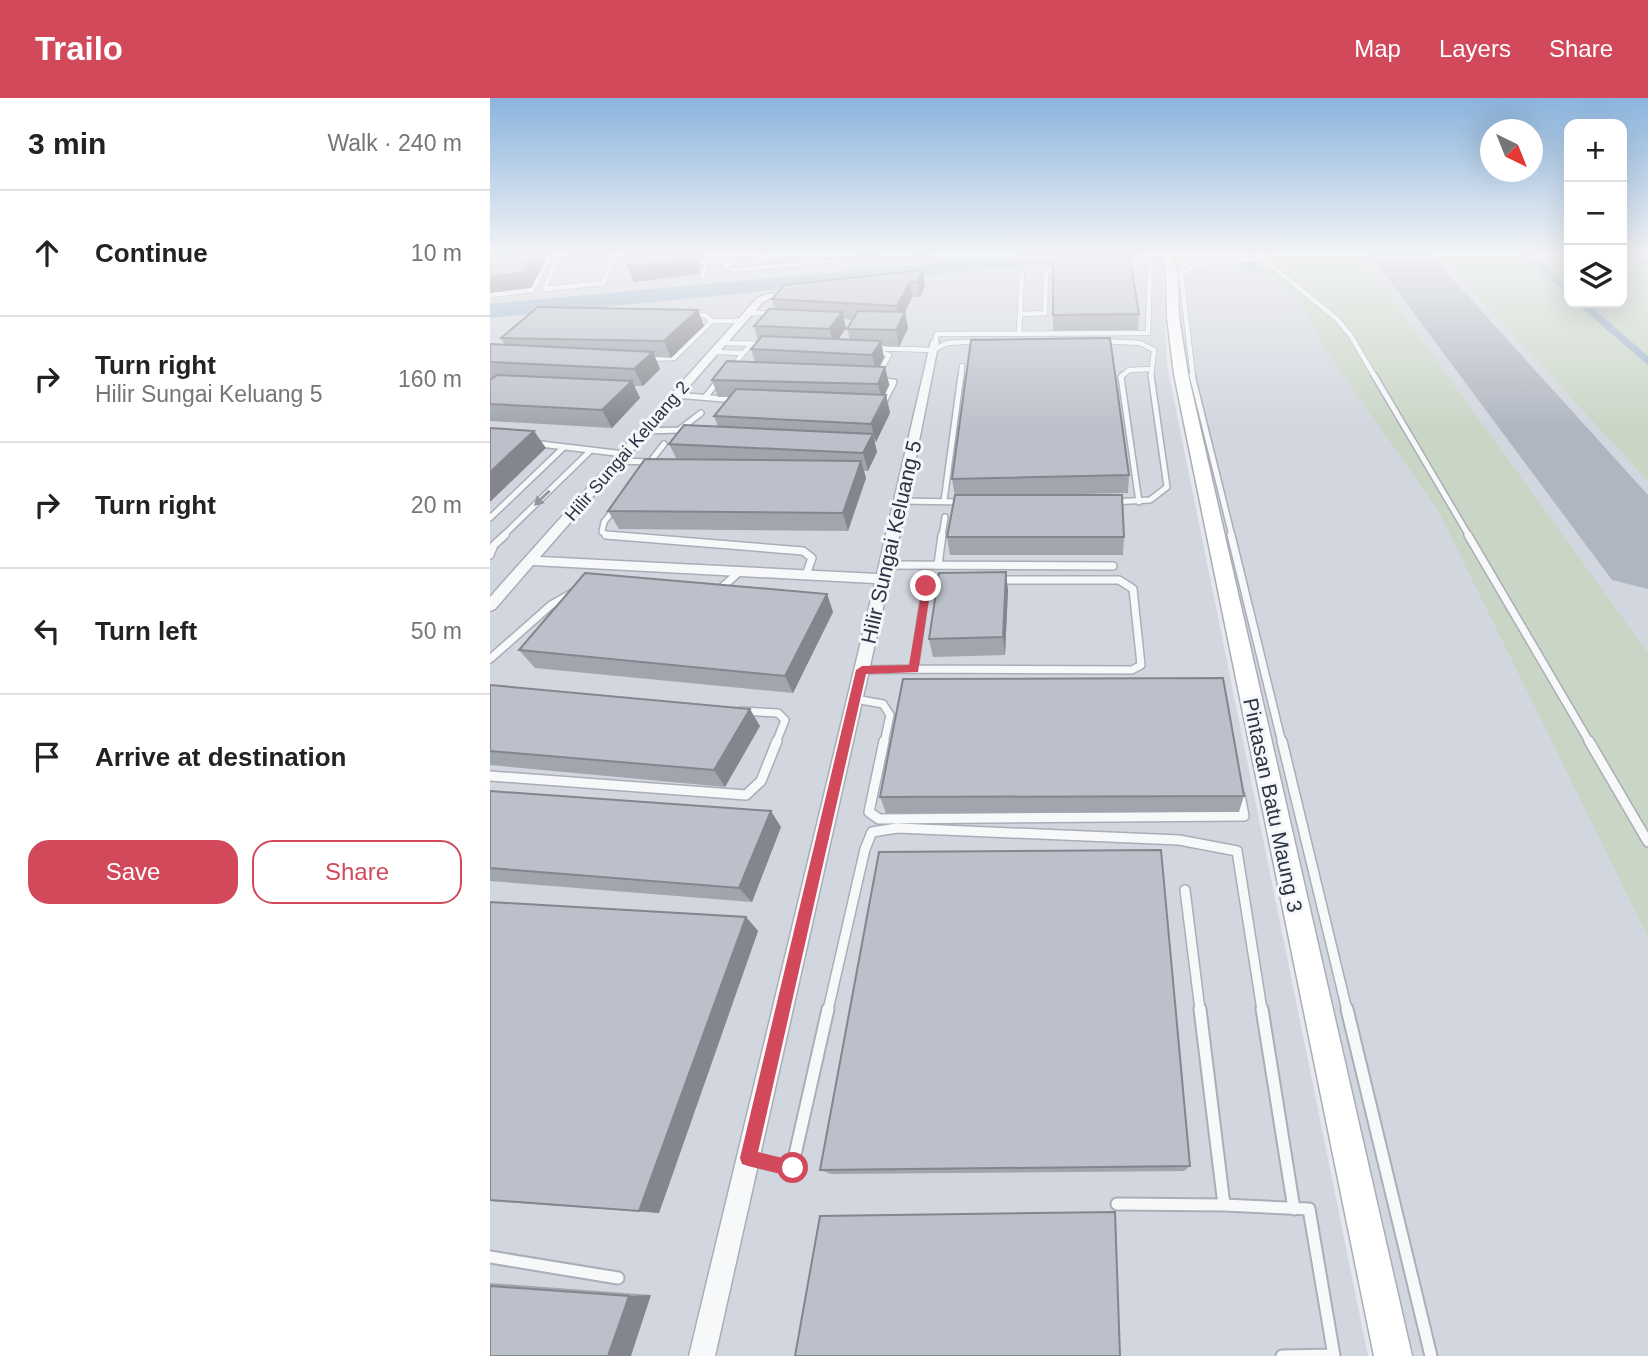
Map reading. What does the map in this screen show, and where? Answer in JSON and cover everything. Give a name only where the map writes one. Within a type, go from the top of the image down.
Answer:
[{"type":"street","name":"Hilir Sungai Keluang 2","points":[[490,606],[751,312]]},
{"type":"street","name":"Pintasan Batu Maung 3","points":[[1173,312],[1181,374],[1392,1356]]},
{"type":"street","name":"Hilir Sungai Keluang 5","points":[[702,1356],[901,502],[934,345]]},
{"type":"street","points":[[530,561],[806,575],[884,572]]},
{"type":"lane","points":[[1019,334],[1020,314],[1045,312]]},
{"type":"lane","points":[[934,345],[937,334],[1147,333],[1148,312]]},
{"type":"lane","points":[[1185,312],[1192,373],[1431,1356]]},
{"type":"lane","points":[[1328,312],[1351,336],[1648,842]]},
{"type":"lane","points":[[639,359],[674,358],[712,320],[771,313],[770,315],[776,317]]},
{"type":"lane","points":[[679,314],[705,315],[712,320]]},
{"type":"lane","points":[[751,344],[759,334]]},
{"type":"lane","points":[[863,348],[960,342],[1090,340],[1140,343],[1154,350],[1150,369],[1167,487],[1156,498],[1139,502],[1097,502]]},
{"type":"lane","points":[[719,347],[779,345]]},
{"type":"lane","points":[[719,347],[743,353]]},
{"type":"lane","points":[[706,396],[724,374],[736,372],[732,366],[743,353],[753,347],[772,347]]},
{"type":"lane","points":[[869,352],[889,355],[880,372],[871,379],[894,382],[882,405],[869,405]]},
{"type":"lane","points":[[944,502],[962,366]]},
{"type":"lane","points":[[1139,502],[1121,377],[1129,370],[1150,369]]},
{"type":"lane","points":[[675,395],[740,400]]},
{"type":"lane","points":[[645,431],[679,430],[701,414]]},
{"type":"lane","points":[[517,442],[558,444],[563,448],[650,462],[653,466],[660,467]]},
{"type":"lane","points":[[650,462],[664,444]]},
{"type":"lane","points":[[490,518],[563,448]]},
{"type":"lane","points":[[490,555],[492,545],[590,451]]},
{"type":"lane","points":[[621,501],[604,522],[602,532],[610,537],[803,551],[812,558],[806,575]]},
{"type":"lane","points":[[901,502],[972,502]]},
{"type":"lane","points":[[938,565],[945,517]]},
{"type":"lane","points":[[884,572],[938,565],[1113,565]]},
{"type":"lane","points":[[706,595],[716,593],[739,572]]},
{"type":"lane","points":[[914,669],[926,586],[936,580],[949,580]]},
{"type":"lane","points":[[862,670],[1132,670],[1140,665],[1133,589],[1127,583],[1119,580],[989,580]]},
{"type":"lane","points":[[490,659],[558,599],[584,589]]},
{"type":"lane","points":[[855,699],[883,704],[890,715],[869,813],[879,819],[1244,816],[1239,789]]},
{"type":"lane","points":[[490,776],[746,794],[761,781],[785,720],[778,713],[737,710]]},
{"type":"lane","points":[[748,1158],[793,1168],[865,849],[872,832],[897,828],[1179,839],[1237,851],[1294,1209]]},
{"type":"lane","points":[[1185,890],[1224,1205]]},
{"type":"lane","points":[[1117,1204],[1309,1209],[1334,1356],[1282,1356]]},
{"type":"lane","points":[[490,1257],[618,1278]]},
{"type":"shaded area","points":[[490,312],[1164,312],[1167,366],[1368,1356],[490,1356]]},
{"type":"shaded area","points":[[1181,312],[1648,312],[1648,1356],[1411,1356],[1186,373]]},
{"type":"green space","points":[[1307,312],[1401,312],[1648,653],[1648,937],[1438,510],[1328,353]]},
{"type":"green space","points":[[1492,312],[1648,312],[1648,481]]},
{"type":"water","points":[[490,312],[554,312],[490,318]]},
{"type":"building","points":[[532,312],[696,312],[664,341],[501,338]]},
{"type":"building","points":[[767,312],[842,312],[829,329],[754,326]]},
{"type":"building","points":[[858,312],[905,312],[896,330],[847,329]]},
{"type":"building","points":[[1053,312],[1139,312],[1139,314],[1053,315]]},
{"type":"building","points":[[762,336],[881,341],[872,355],[751,349]]},
{"type":"building","points":[[1110,338],[1129,475],[952,479],[971,340]]},
{"type":"building","points":[[491,344],[653,352],[634,369],[490,362]]},
{"type":"building","points":[[727,361],[885,367],[878,384],[712,380]]},
{"type":"building","points":[[497,375],[632,381],[602,410],[490,404],[490,380]]},
{"type":"building","points":[[736,389],[886,395],[871,424],[714,416]]},
{"type":"building","points":[[684,425],[873,434],[863,453],[669,444]]},
{"type":"building","points":[[490,428],[534,431],[490,472]]},
{"type":"building","points":[[645,459],[861,461],[843,513],[608,511]]},
{"type":"building","points":[[955,495],[1122,495],[1124,537],[947,537]]},
{"type":"building","points":[[1006,572],[1003,637],[929,639],[939,573]]},
{"type":"building","points":[[585,573],[827,594],[785,676],[519,650]]},
{"type":"building","points":[[1223,678],[1244,796],[880,797],[903,679]]},
{"type":"building","points":[[490,685],[750,709],[714,770],[490,751]]},
{"type":"building","points":[[490,791],[771,811],[739,888],[490,868]]},
{"type":"building","points":[[1161,850],[1190,1166],[820,1170],[879,852]]},
{"type":"building","points":[[490,902],[746,917],[639,1211],[490,1200]]},
{"type":"building","points":[[1115,1212],[1120,1356],[795,1356],[820,1216]]},
{"type":"building","points":[[490,1286],[629,1296],[608,1356],[490,1356]]},
{"type":"waterway","points":[[1591,312],[1648,362]]},
{"type":"runway","points":[[1446,312],[1648,557]]},
{"type":"route","points":[[793,1168],[748,1158],[862,670],[914,669],[926,586]]}]
